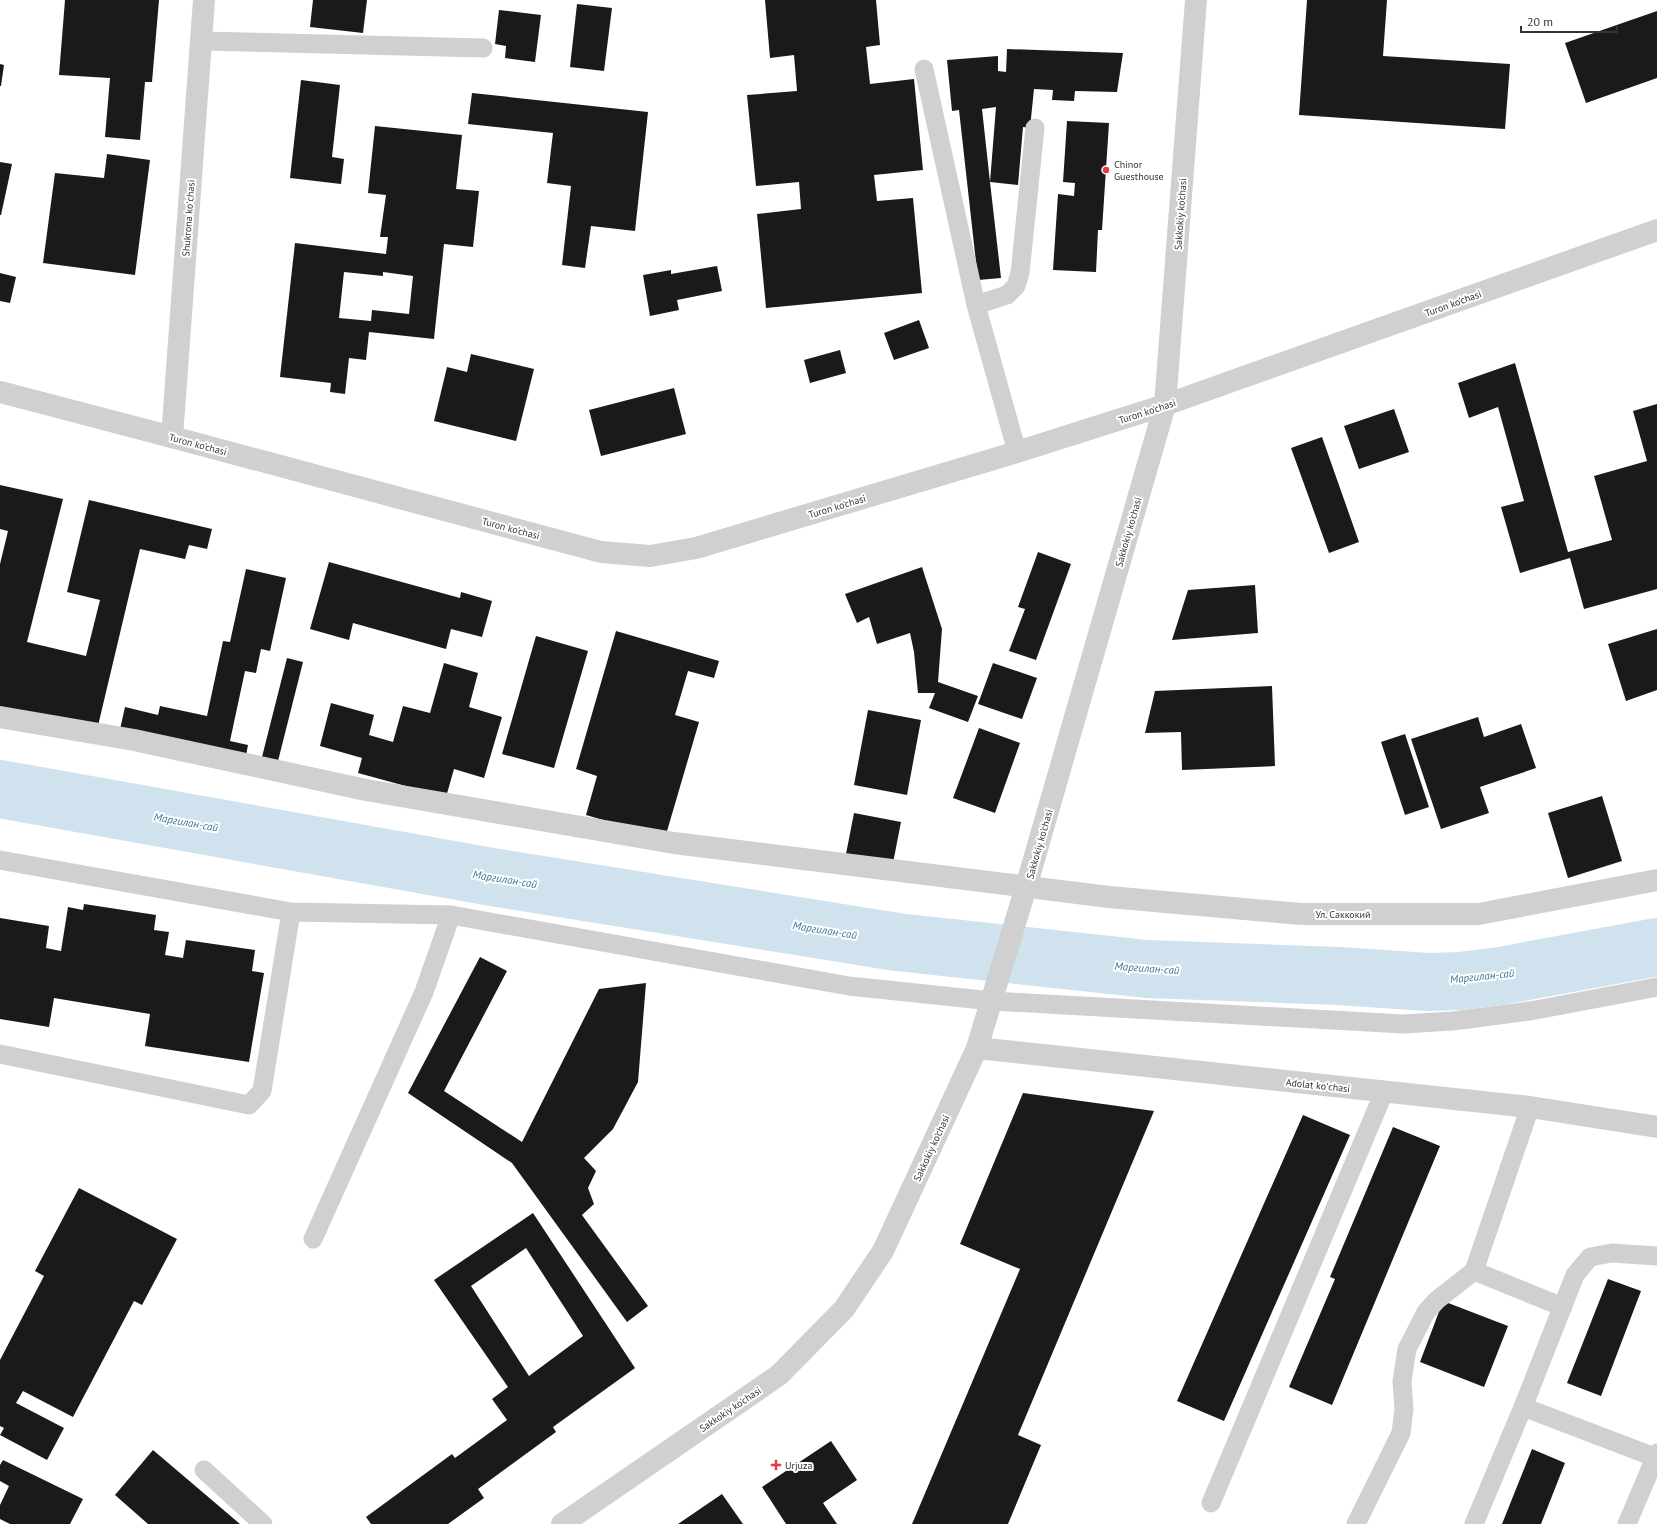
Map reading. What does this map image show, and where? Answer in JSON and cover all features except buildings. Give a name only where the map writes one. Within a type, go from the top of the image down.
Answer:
[{"type":"street","name":"Shukrona koʻchasi","points":[[172,437],[204,0]]},
{"type":"street","name":"Sakkokiy ko'chasi","points":[[562,1524],[779,1375],[844,1309],[883,1251],[977,1048],[1026,887],[1165,405],[1196,0]]},
{"type":"street","name":"Turon ko'chasi","points":[[0,392],[601,552],[650,556],[696,548],[1017,452],[1165,405],[1657,230]]},
{"type":"street","name":"Ул. Саккокий","points":[[0,717],[134,740],[366,790],[674,843],[1109,897],[1301,914],[1479,914],[1657,880]]},
{"type":"street","name":"Adolat koʻchasi","points":[[977,1048],[1530,1107],[1657,1127]]},
{"type":"lane","points":[[201,41],[483,48]]},
{"type":"lane","points":[[924,69],[976,305],[1017,452]]},
{"type":"lane","points":[[976,305],[1007,295],[1016,286],[1020,273],[1035,128]]},
{"type":"lane","points":[[0,860],[291,912],[451,914],[848,986],[992,1001],[1403,1024],[1454,1021],[1530,1011],[1657,987]]},
{"type":"lane","points":[[0,1054],[249,1105],[262,1091],[291,912]]},
{"type":"lane","points":[[313,1240],[424,992],[451,914]]},
{"type":"lane","points":[[1211,1503],[1384,1092]]},
{"type":"lane","points":[[1356,1524],[1401,1433],[1404,1409],[1402,1381],[1407,1349],[1426,1312],[1437,1300],[1474,1271],[1530,1107]]},
{"type":"lane","points":[[1474,1524],[1523,1407],[1575,1275],[1590,1257],[1612,1253],[1657,1256]]},
{"type":"lane","points":[[1474,1271],[1562,1307]]},
{"type":"lane","points":[[1523,1407],[1656,1456],[1627,1524]]},
{"type":"lane","points":[[204,1470],[263,1524]]},
{"type":"waterway","name":"Маргилан-сай","points":[[0,789],[492,877],[897,942],[1147,969],[1338,976],[1428,982],[1460,981],[1500,976],[1657,947]]},
{"type":"place","name":"Chinor Guesthouse","points":[[1106,170]]},
{"type":"place","name":"Urjuza","points":[[776,1465]]}]
